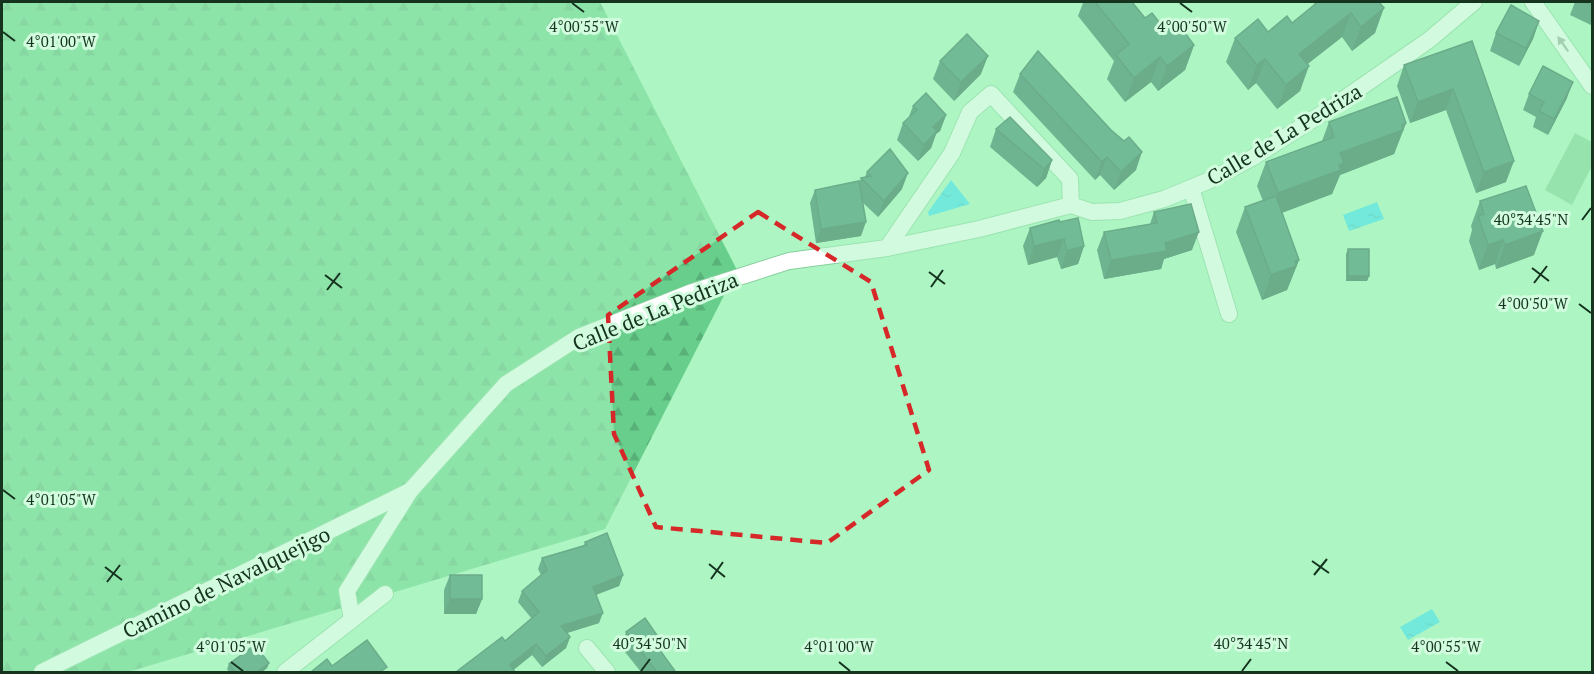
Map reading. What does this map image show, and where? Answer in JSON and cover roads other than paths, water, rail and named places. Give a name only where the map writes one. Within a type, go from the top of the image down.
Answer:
[{"type":"street","name":"Calle de La Pedriza","points":[[352,620],[347,591],[410,491],[506,384],[579,337],[692,292],[789,261],[887,248],[979,229],[1071,205],[1092,212],[1120,211],[1191,188],[1252,158],[1331,108],[1429,40],[1474,2]]},
{"type":"street","points":[[1533,2],[1593,86]]},
{"type":"street","points":[[887,248],[952,153],[970,112],[991,94],[1070,179],[1071,205]]},
{"type":"street","points":[[1191,188],[1229,314]]},
{"type":"street","name":"Camino de Navalquejigo","points":[[42,672],[410,491]]},
{"type":"street","points":[[285,672],[385,594]]},
{"type":"street","points":[[588,648],[607,672]]},
{"type":"water","points":[[951,180],[970,204],[929,216],[928,212]]},
{"type":"water","points":[[1377,202],[1384,219],[1349,231],[1343,215]]},
{"type":"water","points":[[1432,609],[1440,622],[1408,640],[1400,627]]}]
